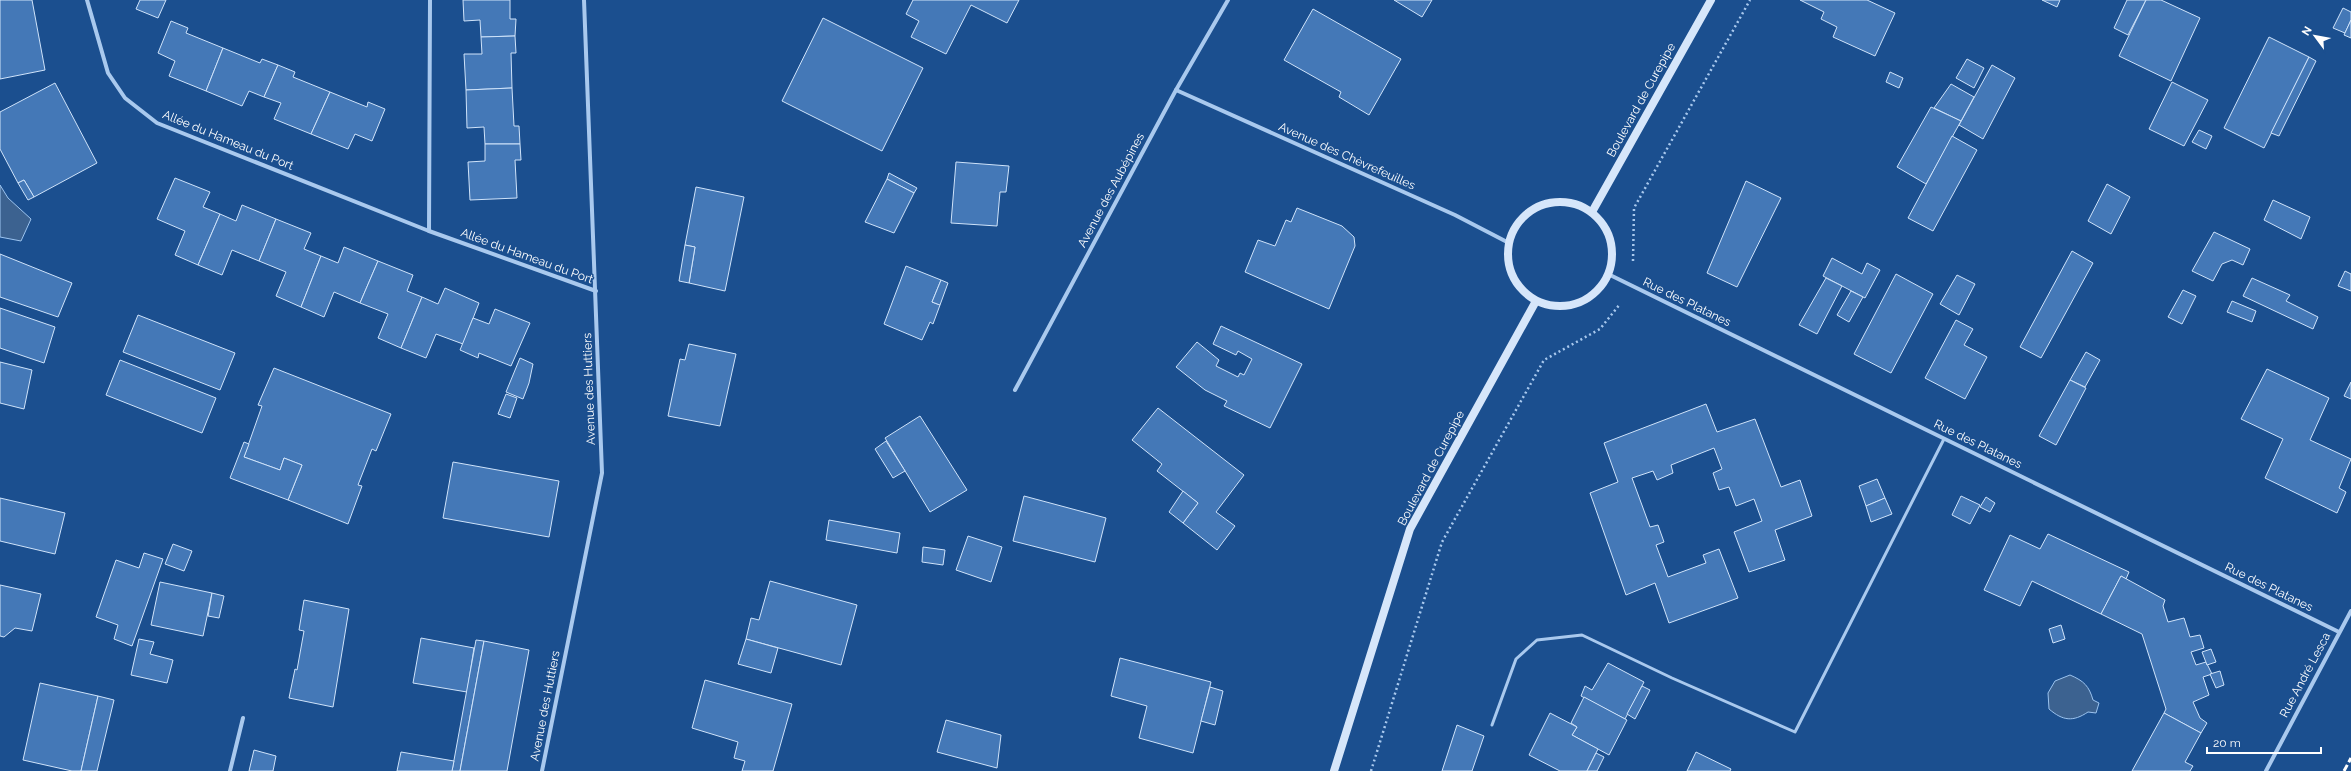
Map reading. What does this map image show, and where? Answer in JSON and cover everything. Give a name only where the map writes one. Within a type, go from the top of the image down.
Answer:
[{"type":"main road","name":"Boulevard de Curepipe","points":[[1592,212],[1711,0]]},
{"type":"main road","points":[[1559,201],[1576,204],[1592,212],[1604,225],[1611,241],[1613,258],[1608,274],[1599,289],[1586,300],[1570,306],[1553,306],[1536,301],[1522,291],[1513,277],[1508,260],[1509,243],[1515,227],[1523,218],[1542,204],[1559,201]]},
{"type":"main road","name":"Boulevard de Curepipe","points":[[1334,771],[1410,529],[1536,301]]},
{"type":"street","name":"Allée du Hameau du Port","points":[[87,0],[108,73],[125,98],[157,123],[429,231],[596,291]]},
{"type":"street","points":[[429,231],[430,0]]},
{"type":"street","name":"Avenue des Huttiers","points":[[542,771],[602,473],[584,0]]},
{"type":"street","name":"Avenue des Aubépines","points":[[1016,390],[1176,90],[1228,0]]},
{"type":"street","name":"Avenue des Chèvrefeuilles","points":[[1176,90],[1455,215],[1509,243]]},
{"type":"street","name":"Rue des Platanes","points":[[1608,274],[2339,632]]},
{"type":"street","name":"Rue André Lesca","points":[[2266,771],[2351,611]]},
{"type":"street","points":[[230,771],[243,718]]},
{"type":"lane","points":[[1492,724],[1516,659],[1537,640],[1582,635],[1672,678],[1795,732],[1944,439]]},
{"type":"path","points":[[1371,771],[1442,542],[1544,360],[1600,329],[1633,287],[1634,208],[1750,0]]},
{"type":"water","points":[[0,185],[8,198],[31,219],[21,241],[0,237]]},
{"type":"water","points":[[2070,675],[2079,679],[2085,684],[2090,691],[2093,700],[2099,703],[2096,713],[2088,712],[2073,719],[2068,719],[2059,716],[2049,709],[2048,693],[2055,681]]},
{"type":"building","points":[[0,0],[32,0],[45,70],[0,79]]},
{"type":"building","points":[[140,0],[166,0],[158,18],[136,9]]},
{"type":"building","points":[[463,0],[510,0],[510,19],[516,19],[515,36],[481,37],[480,20],[464,21]]},
{"type":"building","points":[[913,0],[1019,0],[1007,23],[971,5],[946,54],[911,37],[919,21],[906,14]]},
{"type":"building","points":[[1394,0],[1432,0],[1422,17]]},
{"type":"building","points":[[1800,0],[1867,0],[1895,13],[1875,56],[1833,37],[1837,27],[1821,19],[1824,12]]},
{"type":"building","points":[[2042,0],[2060,0],[2057,7]]},
{"type":"building","points":[[2127,0],[2146,0],[2128,35],[2114,28]]},
{"type":"building","points":[[2146,0],[2161,0],[2200,18],[2171,81],[2119,56]]},
{"type":"building","points":[[2343,8],[2351,12],[2351,20],[2345,33],[2333,28]]},
{"type":"building","points":[[1313,9],[1401,59],[1369,115],[1339,97],[1341,92],[1284,60]]},
{"type":"building","points":[[823,18],[923,68],[882,151],[782,101]]},
{"type":"building","points":[[2351,20],[2351,38],[2344,35]]},
{"type":"building","points":[[171,21],[188,28],[186,33],[223,48],[206,91],[169,76],[175,61],[158,53]]},
{"type":"building","points":[[515,36],[516,53],[511,53],[512,88],[466,90],[464,54],[482,54],[481,37]]},
{"type":"building","points":[[2269,37],[2309,57],[2264,148],[2224,128]]},
{"type":"building","points":[[223,48],[260,63],[262,59],[278,65],[264,97],[249,91],[242,106],[206,91]]},
{"type":"building","points":[[2309,57],[2316,61],[2279,136],[2271,133]]},
{"type":"building","points":[[1967,59],[1984,68],[1974,88],[1956,78]]},
{"type":"building","points":[[278,65],[295,72],[293,77],[330,92],[311,134],[274,119],[281,103],[264,97]]},
{"type":"building","points":[[1992,65],[2015,78],[1983,139],[1959,125]]},
{"type":"building","points":[[1890,72],[1903,78],[1899,88],[1886,82]]},
{"type":"building","points":[[2172,82],[2208,100],[2184,146],[2149,129]]},
{"type":"building","points":[[55,83],[97,163],[34,197],[24,180],[18,183],[0,149],[0,112]]},
{"type":"building","points":[[1951,84],[1974,97],[1961,121],[1934,108]]},
{"type":"building","points":[[512,88],[514,126],[519,126],[520,144],[485,144],[484,127],[467,128],[466,90]]},
{"type":"building","points":[[330,92],[367,107],[368,102],[385,109],[372,141],[355,134],[348,149],[311,134]]},
{"type":"building","points":[[1931,107],[1961,121],[1926,184],[1897,167]]},
{"type":"building","points":[[2199,130],[2212,136],[2206,149],[2192,142]]},
{"type":"building","points":[[1952,136],[1977,150],[1933,231],[1908,218]]},
{"type":"building","points":[[485,144],[520,144],[521,160],[515,160],[517,198],[470,200],[468,162],[485,161]]},
{"type":"building","points":[[956,162],[1009,166],[1006,192],[1000,192],[997,226],[951,223]]},
{"type":"building","points":[[889,173],[917,188],[914,193],[887,179]]},
{"type":"building","points":[[175,178],[210,192],[203,207],[220,214],[198,265],[175,255],[185,231],[157,219]]},
{"type":"building","points":[[887,179],[914,193],[894,233],[865,222]]},
{"type":"building","points":[[24,180],[34,197],[28,200],[18,183]]},
{"type":"building","points":[[1746,181],[1781,198],[1737,287],[1707,273]]},
{"type":"building","points":[[2107,184],[2130,197],[2111,234],[2088,221]]},
{"type":"building","points":[[696,187],[744,197],[725,291],[689,283],[695,247],[685,245]]},
{"type":"building","points":[[2273,200],[2310,217],[2301,239],[2264,220]]},
{"type":"building","points":[[242,205],[276,219],[259,261],[232,250],[222,275],[198,265],[220,214],[236,221]]},
{"type":"building","points":[[1297,208],[1342,226],[1354,237],[1355,246],[1329,309],[1245,272],[1258,240],[1275,246],[1286,220],[1291,222]]},
{"type":"building","points":[[276,219],[311,233],[304,249],[321,256],[301,307],[276,296],[286,272],[259,261]]},
{"type":"building","points":[[2214,232],[2250,249],[2243,265],[2232,260],[2222,264],[2213,281],[2192,271]]},
{"type":"building","points":[[685,245],[695,247],[689,283],[679,281]]},
{"type":"building","points":[[344,247],[378,261],[360,303],[334,292],[324,317],[301,307],[321,256],[338,263]]},
{"type":"building","points":[[2072,251],[2093,263],[2041,358],[2020,347]]},
{"type":"building","points":[[0,254],[72,283],[58,317],[0,297]]},
{"type":"building","points":[[1832,258],[1862,274],[1867,263],[1880,270],[1865,298],[1823,276]]},
{"type":"building","points":[[378,261],[413,275],[407,291],[422,297],[401,348],[378,338],[388,314],[360,303]]},
{"type":"building","points":[[906,266],[941,280],[932,302],[940,305],[933,324],[930,322],[922,340],[884,324]]},
{"type":"building","points":[[2345,271],[2351,274],[2351,291],[2338,286]]},
{"type":"building","points":[[1896,274],[1933,294],[1891,373],[1854,354]]},
{"type":"building","points":[[1957,275],[1975,284],[1959,315],[1940,304]]},
{"type":"building","points":[[1826,278],[1842,286],[1817,334],[1799,325]]},
{"type":"building","points":[[2252,278],[2290,295],[2286,301],[2318,317],[2313,329],[2243,296]]},
{"type":"building","points":[[941,280],[948,283],[940,305],[932,302]]},
{"type":"building","points":[[445,288],[479,303],[463,344],[436,334],[426,358],[401,348],[422,297],[438,304]]},
{"type":"building","points":[[2183,290],[2196,296],[2182,324],[2168,317]]},
{"type":"building","points":[[1851,291],[1863,297],[1849,322],[1837,315]]},
{"type":"building","points":[[2232,301],[2256,311],[2252,322],[2227,312]]},
{"type":"building","points":[[0,308],[55,327],[44,363],[0,348]]},
{"type":"building","points":[[495,309],[530,323],[511,366],[479,353],[478,358],[460,350],[473,318],[489,324]]},
{"type":"building","points":[[138,315],[235,353],[220,390],[123,352]]},
{"type":"building","points":[[1956,320],[1973,329],[1964,345],[1987,357],[1965,399],[1925,378]]},
{"type":"building","points":[[1221,326],[1302,364],[1270,428],[1224,406],[1227,401],[1205,390],[1176,367],[1197,342],[1219,360],[1216,366],[1238,377],[1240,373],[1244,375],[1252,359],[1238,351],[1236,355],[1213,344]]},
{"type":"building","points":[[689,344],[736,354],[720,426],[668,416],[680,359],[685,360]]},
{"type":"building","points":[[2086,352],[2100,360],[2085,387],[2070,380]]},
{"type":"building","points":[[520,358],[533,364],[529,383],[523,399],[506,392]]},
{"type":"building","points":[[120,360],[216,398],[202,433],[106,395]]},
{"type":"building","points":[[0,362],[32,370],[24,409],[0,403]]},
{"type":"building","points":[[274,368],[391,414],[376,451],[372,449],[358,485],[362,486],[348,524],[288,500],[302,465],[284,458],[280,470],[244,457],[262,406],[258,405]]},
{"type":"building","points":[[2267,369],[2329,398],[2310,440],[2351,459],[2339,488],[2346,492],[2337,513],[2265,478],[2283,439],[2241,419]]},
{"type":"building","points":[[2070,380],[2086,388],[2056,445],[2039,436]]},
{"type":"building","points":[[2351,382],[2351,399],[2344,396]]},
{"type":"building","points":[[506,394],[517,398],[510,418],[498,414]]},
{"type":"building","points":[[1706,404],[1717,432],[1755,419],[1781,487],[1800,480],[1812,516],[1775,530],[1785,560],[1749,572],[1734,532],[1762,521],[1754,499],[1736,506],[1729,487],[1719,490],[1713,473],[1722,469],[1714,448],[1671,465],[1673,473],[1657,480],[1653,471],[1632,478],[1650,527],[1658,525],[1664,542],[1656,545],[1668,577],[1706,563],[1703,555],[1719,549],[1738,598],[1669,623],[1655,583],[1626,595],[1590,493],[1618,482],[1604,443]]},
{"type":"building","points":[[1158,408],[1244,475],[1216,512],[1235,526],[1217,550],[1183,523],[1198,503],[1157,471],[1162,464],[1132,440]]},
{"type":"building","points":[[920,416],[967,490],[930,512],[885,438]]},
{"type":"building","points":[[886,441],[905,471],[893,478],[875,449]]},
{"type":"building","points":[[244,442],[249,444],[244,457],[280,470],[284,458],[302,465],[288,500],[230,478]]},
{"type":"building","points":[[453,462],[559,481],[549,537],[443,518]]},
{"type":"building","points":[[1877,479],[1885,498],[1866,506],[1859,486]]},
{"type":"building","points":[[1183,491],[1198,503],[1183,523],[1169,512]]},
{"type":"building","points":[[1024,496],[1106,518],[1095,562],[1013,541]]},
{"type":"building","points":[[1961,496],[1980,505],[1970,524],[1952,515]]},
{"type":"building","points":[[1986,497],[1995,503],[1990,512],[1980,507]]},
{"type":"building","points":[[0,498],[65,513],[55,554],[0,541]]},
{"type":"building","points":[[1885,498],[1892,514],[1871,522],[1866,506]]},
{"type":"building","points":[[829,520],[900,533],[897,553],[826,540]]},
{"type":"building","points":[[2048,534],[2129,572],[2126,579],[2121,576],[2101,614],[2032,581],[2020,606],[1984,590],[2010,535],[2040,549]]},
{"type":"building","points":[[968,536],[1002,547],[991,582],[956,570]]},
{"type":"building","points":[[173,544],[192,551],[184,571],[165,564]]},
{"type":"building","points":[[923,547],[945,550],[943,565],[922,562]]},
{"type":"building","points":[[144,553],[163,559],[132,646],[114,639],[118,625],[96,617],[116,560],[139,568]]},
{"type":"building","points":[[2121,576],[2165,600],[2163,606],[2168,622],[2184,618],[2190,637],[2200,635],[2204,648],[2191,652],[2196,665],[2206,662],[2212,674],[2203,677],[2209,695],[2193,702],[2200,718],[2207,723],[2201,733],[2164,713],[2166,709],[2142,634],[2101,614]]},
{"type":"building","points":[[770,581],[857,605],[841,665],[746,639],[751,618],[759,620]]},
{"type":"building","points":[[160,582],[212,593],[203,636],[151,625]]},
{"type":"building","points":[[0,585],[41,594],[32,631],[15,628],[4,637],[0,636]]},
{"type":"building","points":[[212,593],[224,596],[219,618],[208,616]]},
{"type":"building","points":[[304,600],[349,609],[333,707],[289,698],[295,669],[297,670],[304,631],[299,630]]},
{"type":"building","points":[[2061,625],[2065,639],[2053,643],[2049,629]]},
{"type":"building","points":[[421,638],[474,648],[467,692],[413,683]]},
{"type":"building","points":[[139,639],[154,642],[150,654],[173,660],[167,683],[131,675]]},
{"type":"building","points":[[746,639],[778,648],[771,673],[738,664]]},
{"type":"building","points":[[476,640],[484,641],[460,771],[452,771]]},
{"type":"building","points":[[484,641],[529,650],[507,771],[460,771]]},
{"type":"building","points":[[2211,649],[2216,662],[2207,665],[2202,652]]},
{"type":"building","points":[[1120,658],[1211,682],[1193,753],[1139,738],[1147,706],[1111,696]]},
{"type":"building","points":[[1608,663],[1644,682],[1625,719],[1581,696],[1585,686],[1592,690]]},
{"type":"building","points":[[2220,671],[2224,685],[2216,688],[2210,674]]},
{"type":"building","points":[[705,680],[792,704],[773,771],[742,771],[745,761],[734,758],[738,742],[692,728]]},
{"type":"building","points":[[40,683],[98,696],[81,771],[72,771],[23,760]]},
{"type":"building","points":[[1642,686],[1650,690],[1635,719],[1627,714]]},
{"type":"building","points":[[1210,687],[1223,691],[1215,725],[1201,721]]},
{"type":"building","points":[[98,696],[114,700],[97,771],[81,771]]},
{"type":"building","points":[[1584,697],[1627,720],[1609,755],[1572,735],[1577,727],[1571,723]]},
{"type":"building","points":[[1550,713],[1577,727],[1572,735],[1598,749],[1587,771],[1560,771],[1529,755]]},
{"type":"building","points":[[2164,713],[2201,733],[2185,762],[2193,766],[2190,771],[2132,771]]},
{"type":"building","points":[[946,720],[1001,735],[997,768],[937,752]]},
{"type":"building","points":[[1457,725],[1484,736],[1472,771],[1442,771]]},
{"type":"building","points":[[254,750],[276,756],[273,771],[249,771]]},
{"type":"building","points":[[401,752],[454,761],[452,771],[397,771]]},
{"type":"building","points":[[1696,752],[1731,769],[1730,771],[1687,771]]},
{"type":"building","points":[[1596,753],[1604,757],[1597,771],[1587,771]]},
{"type":"railway","points":[[2344,771],[2351,758]]}]
